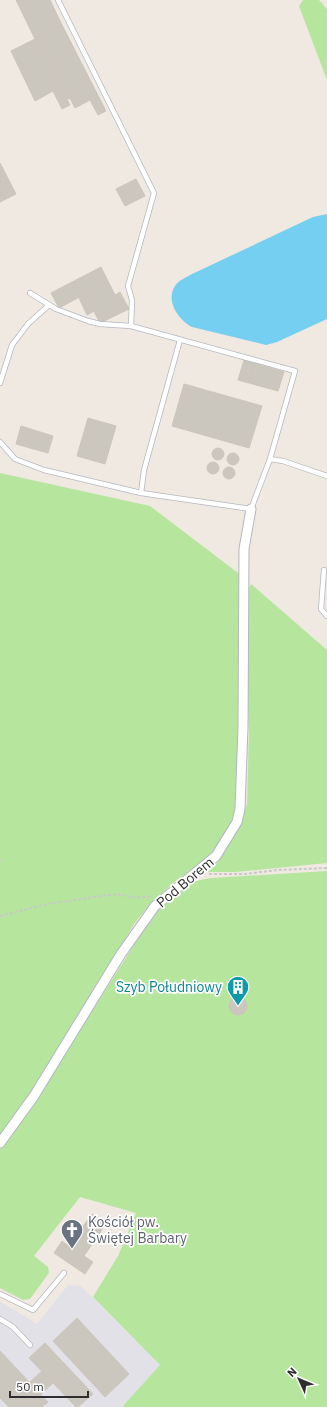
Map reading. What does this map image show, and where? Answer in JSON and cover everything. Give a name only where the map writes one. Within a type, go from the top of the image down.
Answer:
[{"type":"street","name":"Pod Borem","points":[[0,1143],[34,1096],[121,954],[155,906],[216,856],[237,822],[240,809],[243,727],[244,549],[251,509]]},
{"type":"lane","points":[[58,0],[154,193],[128,286],[132,300],[131,326]]},
{"type":"lane","points":[[0,442],[15,459],[44,470],[141,493],[251,509],[270,459],[295,371],[131,326],[100,324],[88,321],[49,305],[30,293]]},
{"type":"lane","points":[[0,383],[12,345],[28,324],[49,305]]},
{"type":"lane","points":[[141,493],[144,470],[180,340]]},
{"type":"lane","points":[[270,459],[283,461],[327,476]]},
{"type":"lane","points":[[324,570],[321,609],[327,616]]},
{"type":"lane","points":[[0,1294],[33,1310],[64,1272]]},
{"type":"lane","points":[[0,1319],[13,1327],[30,1345]]},
{"type":"path","points":[[192,875],[245,874],[277,870],[327,868]]},
{"type":"path","points":[[0,916],[47,904],[116,894],[137,898],[153,896]]},
{"type":"shaded area","points":[[68,1285],[81,1286],[160,1365],[122,1407],[0,1407],[0,1301],[37,1324]]},
{"type":"green space","points":[[303,0],[319,0],[327,9],[327,80],[299,6]]},
{"type":"green space","points":[[0,473],[150,506],[242,576],[236,811],[229,830],[213,856],[173,883],[149,905],[134,924],[62,1045],[0,1137]]},
{"type":"green space","points":[[251,584],[327,650],[327,863],[235,872],[204,872],[217,863],[233,838],[247,805],[249,732],[247,685],[248,591]]},
{"type":"green space","points":[[327,871],[327,1407],[122,1407],[160,1365],[93,1297],[118,1256],[136,1213],[80,1197],[34,1256],[48,1267],[49,1273],[30,1299],[23,1300],[0,1288],[0,1149],[59,1063],[157,909],[190,882],[211,878]]},
{"type":"water","points":[[327,214],[327,319],[277,342],[266,345],[192,327],[178,315],[173,304],[172,292],[175,286],[182,280],[313,217]]},
{"type":"building","points":[[16,0],[50,0],[62,25],[35,39]]},
{"type":"building","points":[[62,25],[106,111],[98,115],[90,100],[75,108],[39,37]]},
{"type":"building","points":[[39,37],[70,98],[67,99],[70,105],[62,109],[53,91],[35,101],[11,51]]},
{"type":"building","points":[[0,163],[16,194],[0,202]]},
{"type":"building","points":[[136,179],[145,196],[125,206],[116,189]]},
{"type":"building","points":[[101,267],[115,295],[120,292],[129,309],[100,323],[85,294],[59,308],[51,293]]},
{"type":"building","points":[[85,294],[94,311],[87,315],[79,298]]},
{"type":"building","points":[[244,360],[254,363],[249,383],[238,380]]},
{"type":"building","points":[[254,363],[284,372],[278,391],[249,383]]},
{"type":"building","points":[[184,384],[262,406],[249,448],[172,426]]},
{"type":"building","points":[[88,418],[116,426],[105,464],[77,456]]},
{"type":"building","points":[[21,426],[53,436],[48,453],[16,444]]},
{"type":"building","points":[[216,448],[220,448],[224,454],[220,460],[216,460],[212,456],[212,452]]},
{"type":"building","points":[[231,453],[235,453],[239,459],[235,465],[231,465],[227,461],[227,457]]},
{"type":"building","points":[[211,462],[215,462],[219,468],[215,474],[211,474],[207,470],[207,466]]},
{"type":"building","points":[[227,467],[231,467],[235,473],[231,479],[227,479],[223,475],[223,471]]},
{"type":"building","name":"Szyb Południowy","points":[[238,997],[244,1000],[247,1006],[244,1012],[238,1015],[232,1012],[229,1006],[232,1000]]},
{"type":"building","points":[[92,1214],[106,1223],[99,1234],[84,1225]]},
{"type":"building","name":"Kościół pw. Świętej Barbary","points":[[84,1225],[99,1234],[84,1256],[93,1262],[85,1274],[54,1253],[62,1241],[70,1247]]},
{"type":"building","points":[[77,1318],[129,1374],[105,1397],[53,1341]]},
{"type":"building","points":[[45,1343],[93,1394],[78,1407],[76,1407],[29,1358]]},
{"type":"building","points":[[0,1351],[48,1402],[42,1407],[9,1407],[0,1398]]},
{"type":"building","points":[[42,1371],[53,1383],[41,1394],[30,1382]]},
{"type":"place","name":"Szyb Południowy","points":[[238,1006]]},
{"type":"place","name":"Kościół pw. Świętej Barbary","points":[[72,1250]]}]
